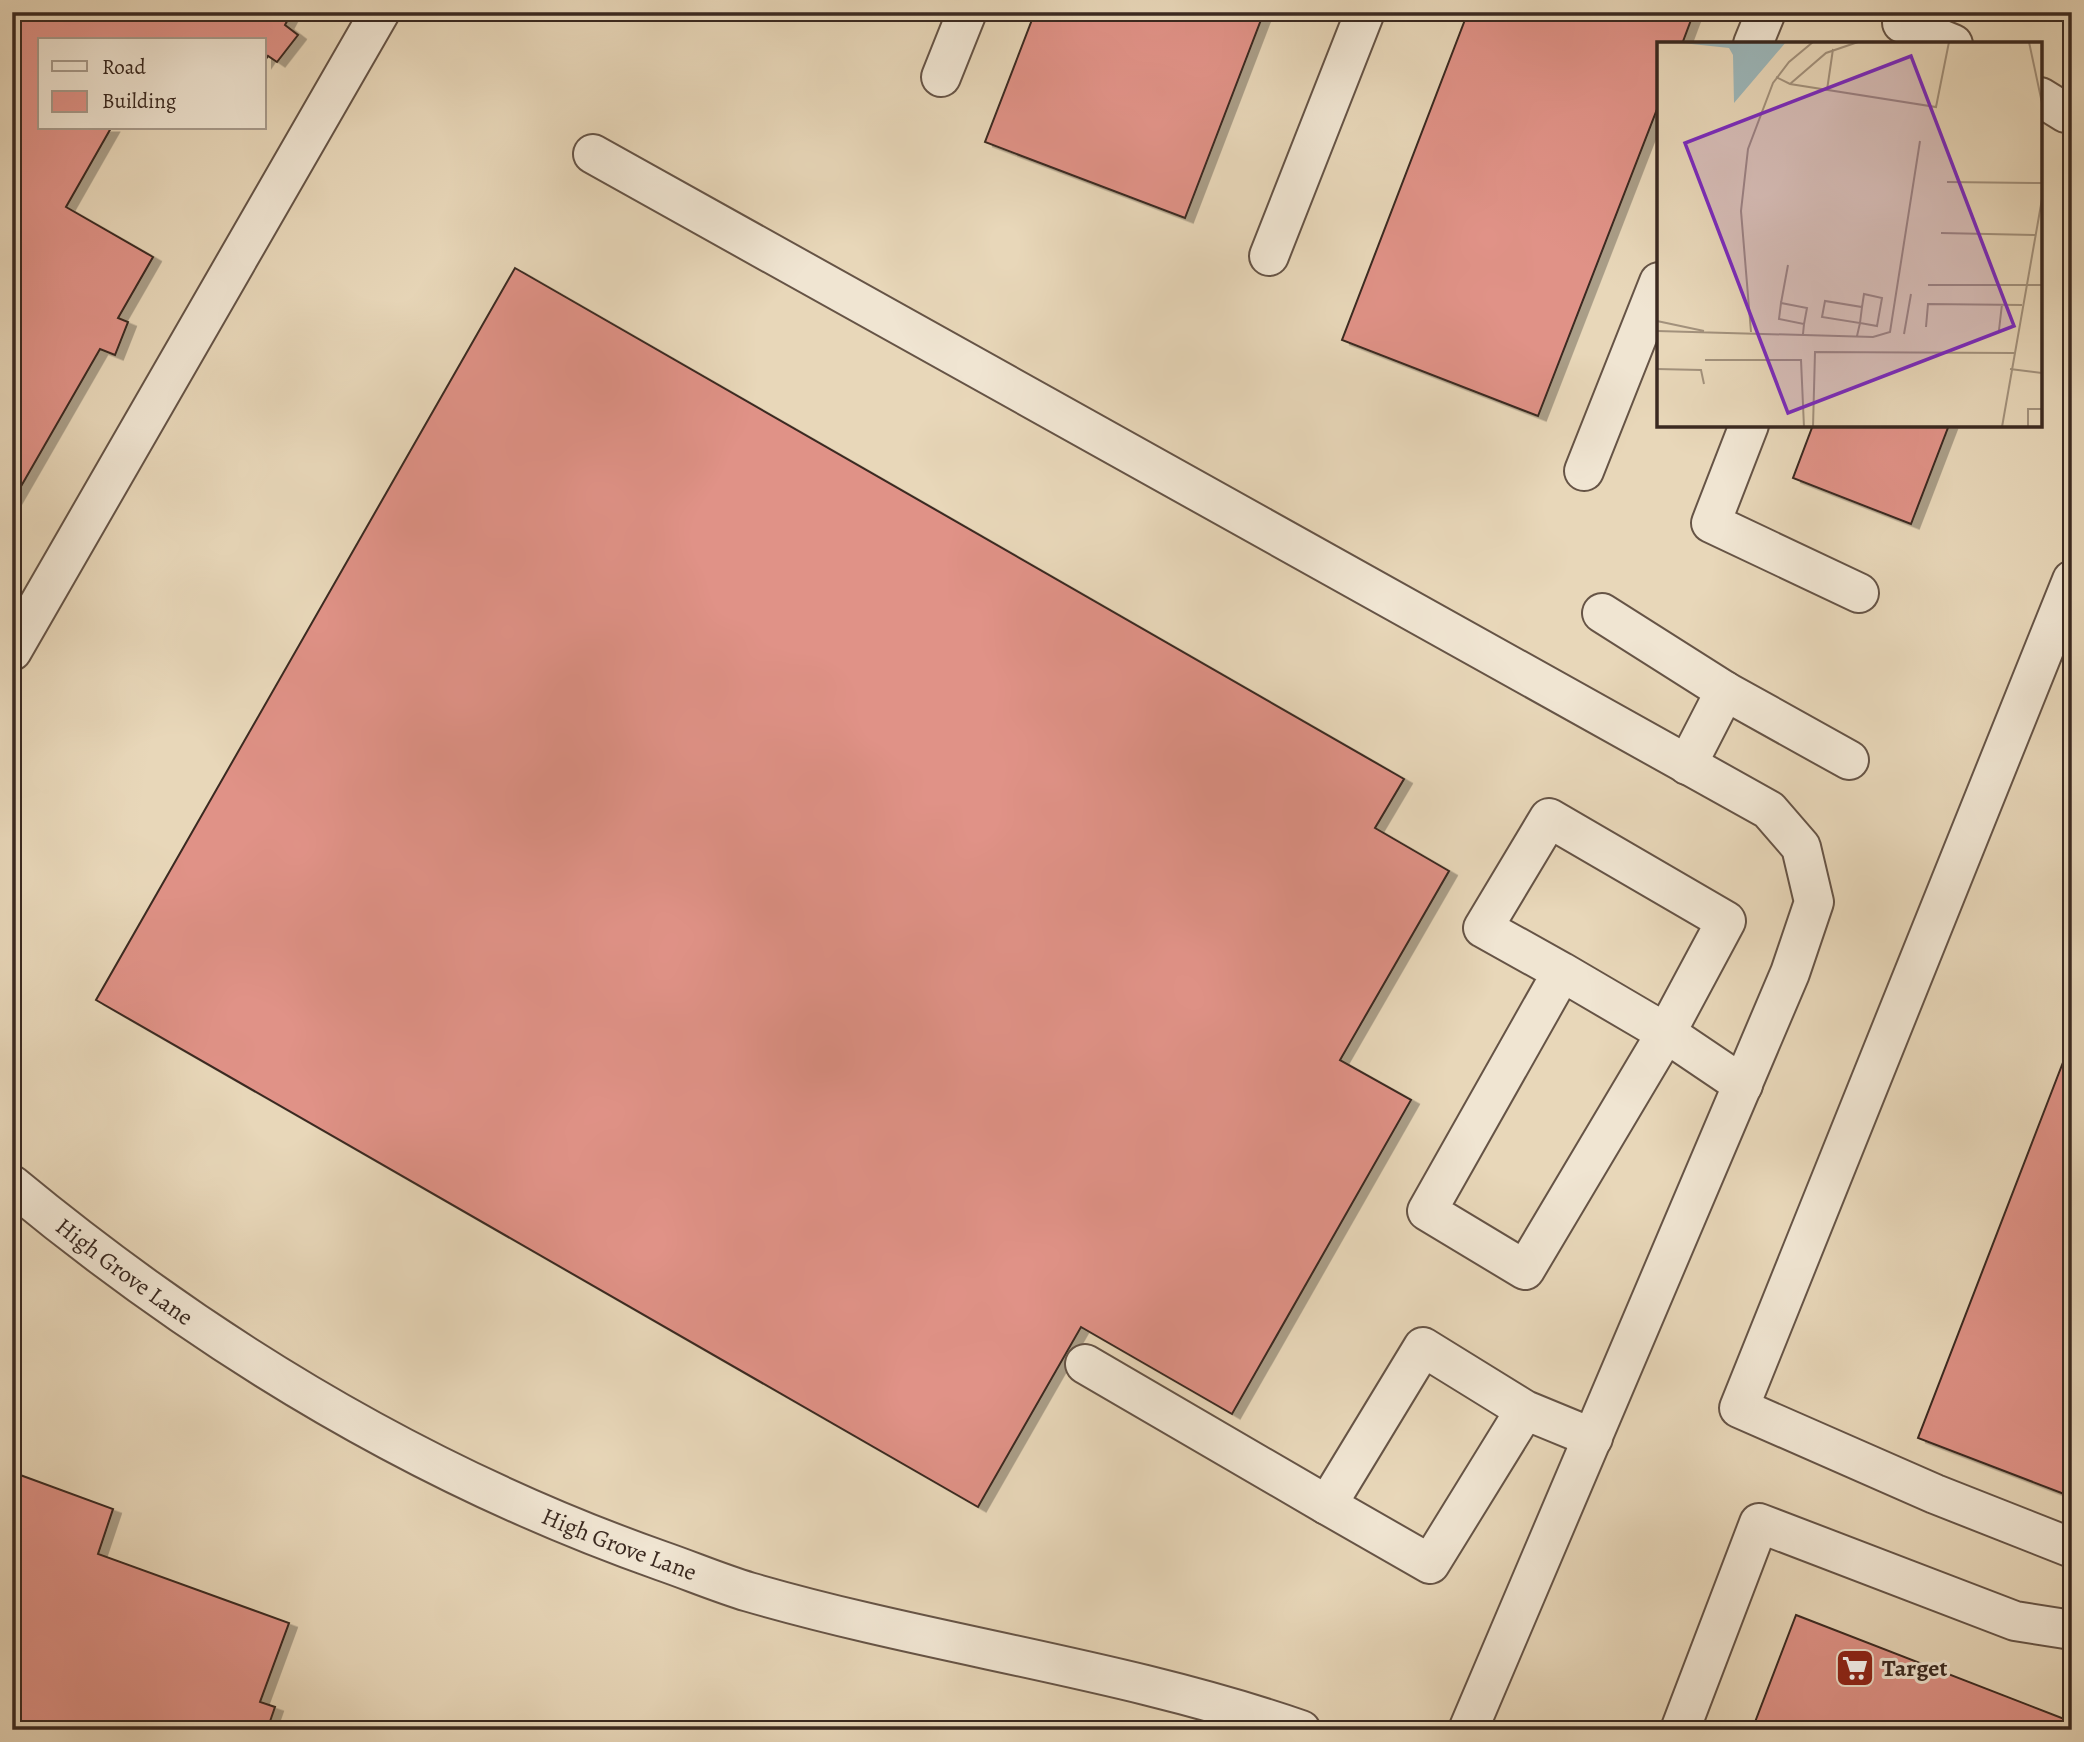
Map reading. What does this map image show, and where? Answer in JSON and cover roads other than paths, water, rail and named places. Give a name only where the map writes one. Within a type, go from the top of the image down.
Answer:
[{"type":"street","points":[[13,649],[380,12]]},
{"type":"street","points":[[941,77],[967,12]]},
{"type":"street","points":[[1269,256],[1365,12]]},
{"type":"street","points":[[1754,42],[1766,12]]},
{"type":"street","points":[[1901,26],[1946,42]]},
{"type":"street","points":[[593,155],[1769,810],[1801,847],[1814,902],[1790,973],[1468,1730]]},
{"type":"street","points":[[1584,471],[1657,287]]},
{"type":"street","points":[[1748,427],[1711,523],[1859,593]]},
{"type":"street","points":[[2072,580],[1739,1408],[1936,1494],[2072,1548]]},
{"type":"street","points":[[1602,613],[1725,691],[1849,760]]},
{"type":"street","points":[[1687,765],[1725,691]]},
{"type":"street","points":[[1562,972],[1427,1211],[1525,1270],[1666,1033],[1726,921],[1549,818],[1483,928],[1562,972],[1666,1033],[1743,1085]]},
{"type":"street","name":"High Grove Lane","points":[[12,1185],[153,1296],[230,1348],[318,1402],[406,1451],[531,1511],[601,1540],[746,1591],[855,1620],[1092,1672],[1209,1702],[1301,1730]]},
{"type":"street","points":[[1327,1505],[1423,1347],[1525,1410],[1593,1438]]},
{"type":"street","points":[[1085,1364],[1430,1564],[1525,1410]]},
{"type":"street","points":[[1680,1730],[1759,1523],[2015,1622],[2072,1630]]},
{"type":"place","name":"Target","points":[[1855,1668]]}]
